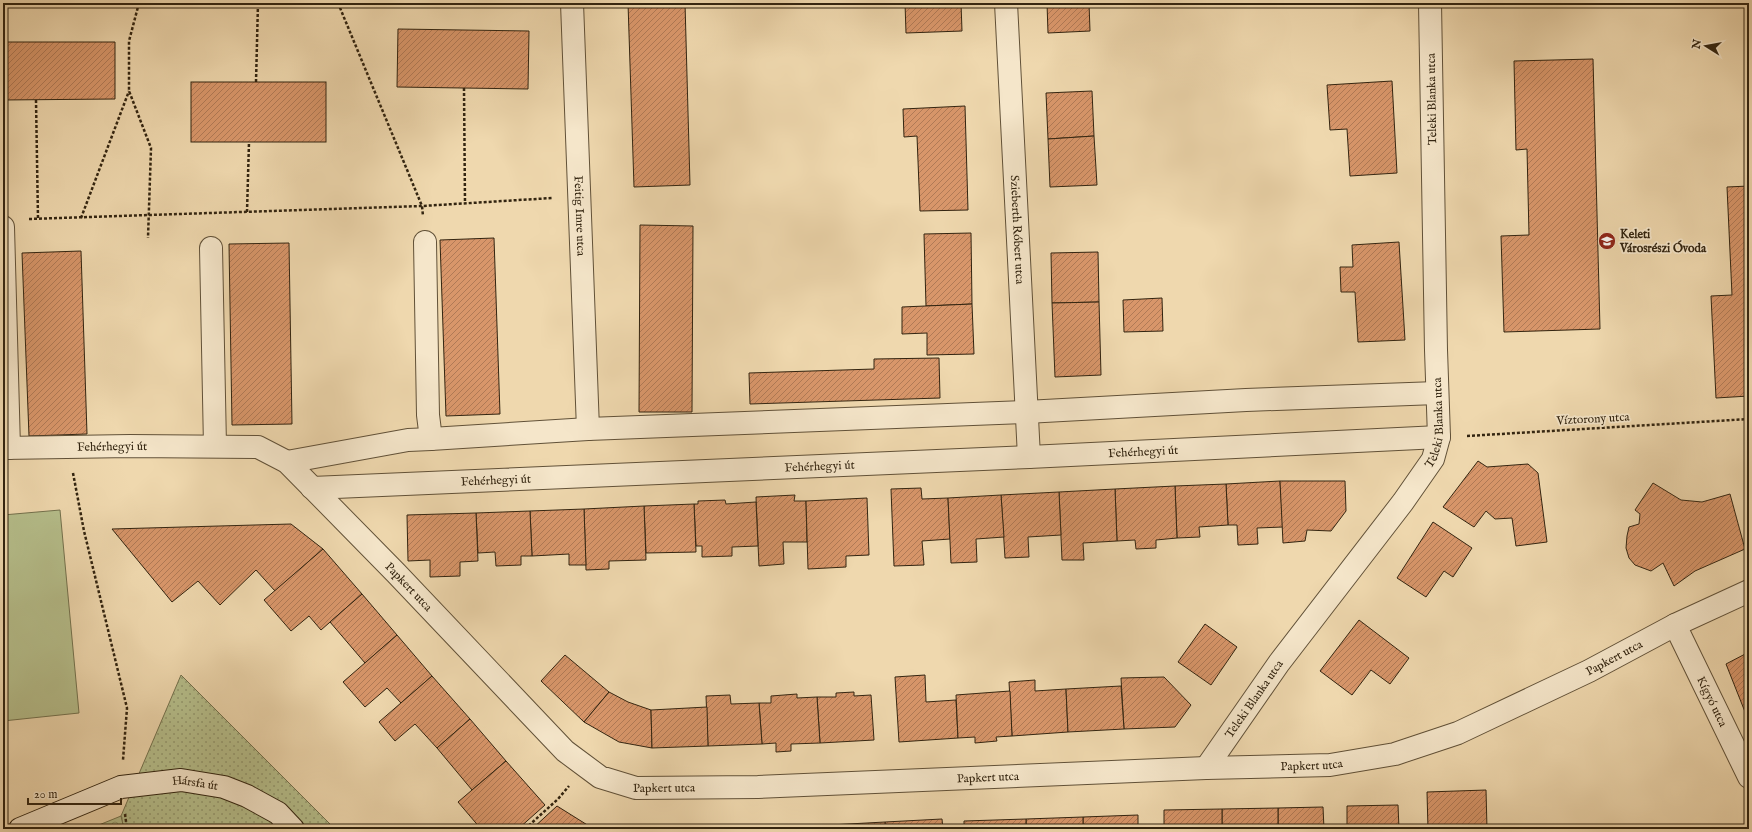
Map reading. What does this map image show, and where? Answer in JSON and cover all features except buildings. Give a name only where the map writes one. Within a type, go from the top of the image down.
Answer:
[{"type":"street","name":"Feitig Imre utca","points":[[572,3],[588,429]]},
{"type":"street","name":"Szieberth Róbert utca","points":[[1006,3],[1029,457]]},
{"type":"street","name":"Teleki Blanka utca","points":[[1206,768],[1279,663],[1403,502],[1433,459],[1438,438],[1430,3]]},
{"type":"street","name":"Fehérhegyi út","points":[[3,227],[6,448],[258,447],[287,462],[312,488],[1438,438]]},
{"type":"street","points":[[425,242],[428,415],[431,438]]},
{"type":"street","points":[[211,248],[215,446]]},
{"type":"street","points":[[287,462],[408,440],[431,438],[588,429],[1026,412],[1246,400],[1437,393]]},
{"type":"street","name":"Papkert utca","points":[[312,488],[396,573],[565,751],[600,776],[636,788],[758,787],[1206,768],[1330,765],[1395,754],[1458,732],[1589,670],[1675,625],[1749,592]]},
{"type":"street","name":"Kígyó utca","points":[[1675,625],[1749,778]]},
{"type":"street","name":"Hársfa út","points":[[20,829],[121,787],[181,780],[224,787],[247,796],[278,813],[293,829]]},
{"type":"path","points":[[80,218],[129,91],[129,40],[139,3]]},
{"type":"path","points":[[256,82],[258,3]]},
{"type":"path","points":[[338,3],[422,206]]},
{"type":"path","points":[[464,88],[465,203]]},
{"type":"path","points":[[129,91],[151,148],[148,238]]},
{"type":"path","points":[[36,100],[38,219]]},
{"type":"path","points":[[247,212],[249,142]]},
{"type":"path","points":[[24,220],[422,206],[559,198]]},
{"type":"path","name":"Víztorony utca","points":[[1438,438],[1749,419]]},
{"type":"path","points":[[68,447],[84,531],[127,708],[121,787],[127,829]]},
{"type":"path","points":[[524,829],[558,799],[586,766]]},
{"type":"green space","points":[[60,510],[79,713],[3,721],[3,515]]},
{"type":"green space","points":[[181,675],[335,829],[124,829],[121,816]]},
{"type":"green space","points":[[121,816],[124,829],[89,829]]},
{"type":"place","name":"Keleti Városrészi Óvoda","points":[[1607,241]]}]
